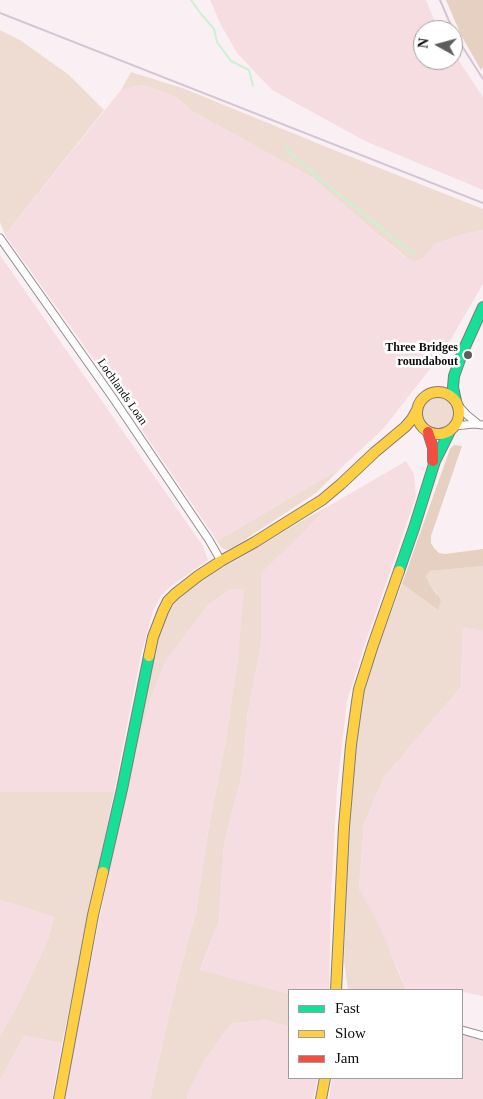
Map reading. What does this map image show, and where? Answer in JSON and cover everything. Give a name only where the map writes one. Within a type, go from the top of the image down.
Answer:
[{"type":"main road","points":[[336,989],[344,827],[351,745],[359,689],[432,469],[442,446],[459,416],[453,386],[456,371],[483,307]]},
{"type":"main road","points":[[59,1099],[93,915],[122,789],[153,637],[163,611],[172,597],[198,576],[322,500],[342,484],[375,452],[409,424],[420,402],[426,396],[437,392],[448,383],[456,371]]},
{"type":"main road","points":[[437,392],[448,394],[457,403]]},
{"type":"main road","points":[[417,410],[419,423],[432,442],[432,469]]},
{"type":"main road","points":[[390,439],[407,432],[426,431],[440,434],[453,428]]},
{"type":"main road","points":[[321,1099],[325,1079]]},
{"type":"street","name":"Lochlands Loan","points":[[0,238],[113,398],[221,561]]},
{"type":"street","points":[[457,403],[467,416],[481,424]]},
{"type":"street","points":[[453,428],[481,424]]},
{"type":"street","points":[[463,1030],[483,1036]]},
{"type":"shaded area","points":[[210,0],[426,0],[434,20],[413,20],[413,70],[463,70],[463,67],[483,97],[483,190],[365,141],[272,90],[237,53],[221,25]]},
{"type":"shaded area","points":[[446,0],[483,0],[483,67],[481,70],[463,38],[463,20],[455,20]]},
{"type":"shaded area","points":[[0,30],[20,40],[69,75],[104,110],[5,235],[0,222]]},
{"type":"shaded area","points":[[131,72],[185,89],[483,209],[483,230],[434,244],[424,257],[414,262],[375,232],[313,178],[192,111],[179,99],[142,85],[121,90]]},
{"type":"shaded area","points":[[142,85],[179,99],[192,111],[313,178],[405,257],[434,244],[483,230],[483,284],[444,351],[384,428],[341,468],[217,541],[107,378],[5,235],[121,90]]},
{"type":"shaded area","points":[[0,255],[203,546],[208,560],[170,587],[161,596],[153,611],[141,655],[114,792],[0,792]]},
{"type":"shaded area","points":[[438,398],[444,399],[449,403],[453,408],[453,420],[449,425],[444,429],[438,430],[432,429],[427,425],[423,420],[422,414],[423,408],[427,403],[432,399]]},
{"type":"shaded area","points":[[454,445],[462,446],[431,536],[431,543],[439,553],[445,554],[483,549],[483,566],[430,571],[426,576],[441,600],[438,610],[402,584],[450,449]]},
{"type":"shaded area","points":[[406,461],[414,474],[416,496],[347,701],[337,788],[331,899],[329,989],[288,989],[288,994],[200,971],[219,921],[224,844],[242,774],[248,712],[261,646],[261,572],[305,531],[327,507]]},
{"type":"shaded area","points":[[341,468],[316,493],[235,546],[226,550],[217,541]]},
{"type":"shaded area","points":[[327,507],[261,573],[261,646],[248,712],[242,774],[224,844],[219,921],[200,970],[288,994],[288,1027],[265,1020],[231,1024],[204,1061],[187,1095],[187,1099],[150,1099],[173,997],[196,911],[208,831],[226,739],[238,656],[244,589],[231,589],[209,604],[166,661],[150,700],[131,771],[158,637],[174,603],[186,590],[204,577],[235,561]]},
{"type":"shaded area","points":[[483,566],[483,631],[463,628],[461,687],[384,777],[364,824],[359,888],[381,930],[406,989],[348,989],[344,961],[348,848],[362,696],[371,666],[402,584],[438,610],[437,593],[430,585],[426,576],[430,571]]},
{"type":"shaded area","points":[[231,589],[245,589],[226,739],[208,831],[196,911],[173,997],[150,1099],[64,1099],[127,784],[150,700],[166,661],[209,604]]},
{"type":"shaded area","points":[[463,628],[483,631],[483,996],[463,992],[463,989],[406,989],[359,888],[364,824],[384,777],[461,687]]},
{"type":"shaded area","points":[[0,792],[114,792],[62,1043],[24,1036],[0,1080],[0,1036],[19,1002],[48,939],[54,917],[0,900]]},
{"type":"shaded area","points":[[0,900],[54,917],[48,939],[19,1002],[0,1036]]},
{"type":"shaded area","points":[[265,1020],[288,1027],[288,1079],[318,1079],[313,1099],[187,1099],[187,1095],[204,1061],[231,1024]]},
{"type":"shaded area","points":[[463,1033],[483,1038],[483,1099],[329,1099],[332,1079],[463,1079]]},
{"type":"shaded area","points":[[24,1036],[62,1043],[52,1099],[0,1099],[0,1080]]},
{"type":"waterway","points":[[191,0],[214,29],[217,42],[231,61],[249,70],[253,86]]},
{"type":"waterway","points":[[286,146],[290,153],[337,193],[414,254]]},
{"type":"railway","points":[[440,0],[462,46],[483,79]]},
{"type":"railway","points":[[0,13],[483,203]]},
{"type":"traffic: fast","points":[[456,401],[453,387],[454,376],[483,307]]},
{"type":"traffic: fast","points":[[399,571],[435,461],[450,431]]},
{"type":"traffic: fast","points":[[103,872],[149,656]]},
{"type":"traffic: slow","points":[[442,392],[450,395],[456,401],[459,413],[456,425],[450,431],[434,434],[426,431],[420,425],[417,409],[420,401],[426,395],[442,392]]},
{"type":"traffic: slow","points":[[149,656],[153,637],[163,611],[168,601],[175,594],[221,561],[322,500],[405,427],[417,410]]},
{"type":"traffic: slow","points":[[336,989],[344,827],[351,745],[357,702],[359,689],[373,645],[399,571]]},
{"type":"traffic: slow","points":[[59,1099],[93,915],[103,872]]},
{"type":"traffic: slow","points":[[321,1099],[325,1079]]},
{"type":"traffic: jam","points":[[428,432],[433,448],[433,461]]},
{"type":"place","name":"Three Bridges roundabout","points":[[468,355]]}]
